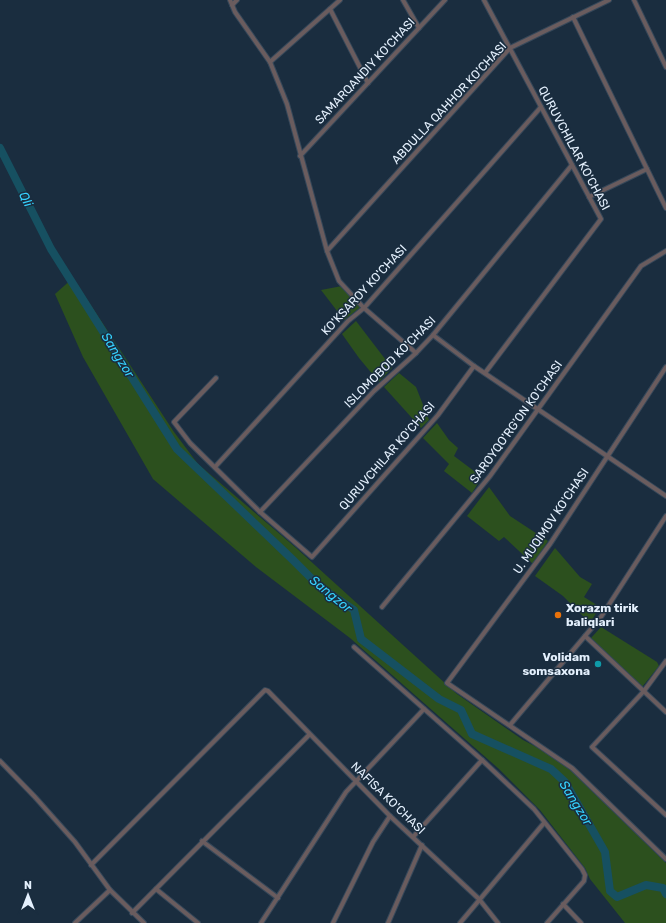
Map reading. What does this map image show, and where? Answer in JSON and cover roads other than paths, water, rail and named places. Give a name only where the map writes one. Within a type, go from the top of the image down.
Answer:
[{"type":"street","points":[[237,0],[231,2],[235,12],[270,62],[287,104],[327,251],[339,281],[364,308],[416,353]]},
{"type":"street","points":[[270,62],[340,0]]},
{"type":"street","points":[[403,0],[419,28]]},
{"type":"street","name":"SAMARQANDIY KO'CHASI","points":[[300,156],[445,0]]},
{"type":"street","name":"QURUVCHILAR KO'CHASI","points":[[484,0],[601,219],[485,373]]},
{"type":"street","name":"ABDULLA QAHHOR KO'CHASI","points":[[327,251],[510,48],[609,0]]},
{"type":"street","points":[[634,0],[666,67]]},
{"type":"street","points":[[330,9],[368,83]]},
{"type":"street","points":[[573,18],[666,208]]},
{"type":"street","name":"KO'KSAROY KO'CHASI","points":[[215,467],[348,321],[364,308],[541,107]]},
{"type":"street","name":"ISLOMOBOD KO'CHASI","points":[[260,512],[374,391],[416,353],[433,335],[572,165]]},
{"type":"street","points":[[589,197],[647,169]]},
{"type":"street","name":"SAROYQO'RG'ON KO'CHASI","points":[[382,607],[490,476],[539,411],[641,266],[666,251]]},
{"type":"street","points":[[433,335],[474,366],[539,411],[666,496]]},
{"type":"street","name":"QURUVCHILAR KO'CHASI","points":[[260,512],[312,557],[438,415],[474,366]]},
{"type":"street","name":"U. MUQIMOV KO'CHASI","points":[[510,725],[447,683],[550,544],[666,367]]},
{"type":"street","points":[[216,378],[174,422],[190,443],[260,512]]},
{"type":"street","points":[[666,516],[601,617],[510,725],[572,768],[666,859]]},
{"type":"street","points":[[585,636],[666,712]]},
{"type":"street","points":[[354,647],[482,760],[534,809],[582,869],[585,875],[584,881],[547,923]]},
{"type":"street","points":[[666,661],[644,691],[592,747],[666,815]]},
{"type":"street","name":"NAFISA KO'CHASI","points":[[91,865],[264,690],[268,691],[309,735],[357,781],[390,816],[413,836],[479,900],[498,923]]},
{"type":"street","points":[[261,923],[346,792],[424,709]]},
{"type":"street","points":[[132,913],[309,735]]},
{"type":"street","points":[[413,836],[482,760]]},
{"type":"street","points":[[0,761],[36,797],[75,842],[110,890],[144,923]]},
{"type":"street","points":[[333,923],[374,842],[390,816]]},
{"type":"street","points":[[460,923],[544,823]]},
{"type":"street","points":[[202,841],[278,898]]},
{"type":"street","points":[[388,923],[422,845]]},
{"type":"street","points":[[156,889],[198,923]]},
{"type":"street","points":[[75,923],[110,890]]},
{"type":"street","points":[[563,904],[580,923]]},
{"type":"waterway","name":"Sangzor","points":[[0,148],[51,249],[177,449],[320,587],[354,610],[361,639],[439,699],[461,710],[472,734],[551,769],[565,782],[605,852],[610,891],[617,897],[646,885],[663,888],[666,894]]},
{"type":"place","name":"Xorazm tirik baliqlari","points":[[558,615]]},
{"type":"place","name":"Volidam somsaxona","points":[[598,664]]},
{"type":"water label","name":"Qli","points":[[26,199]]}]
